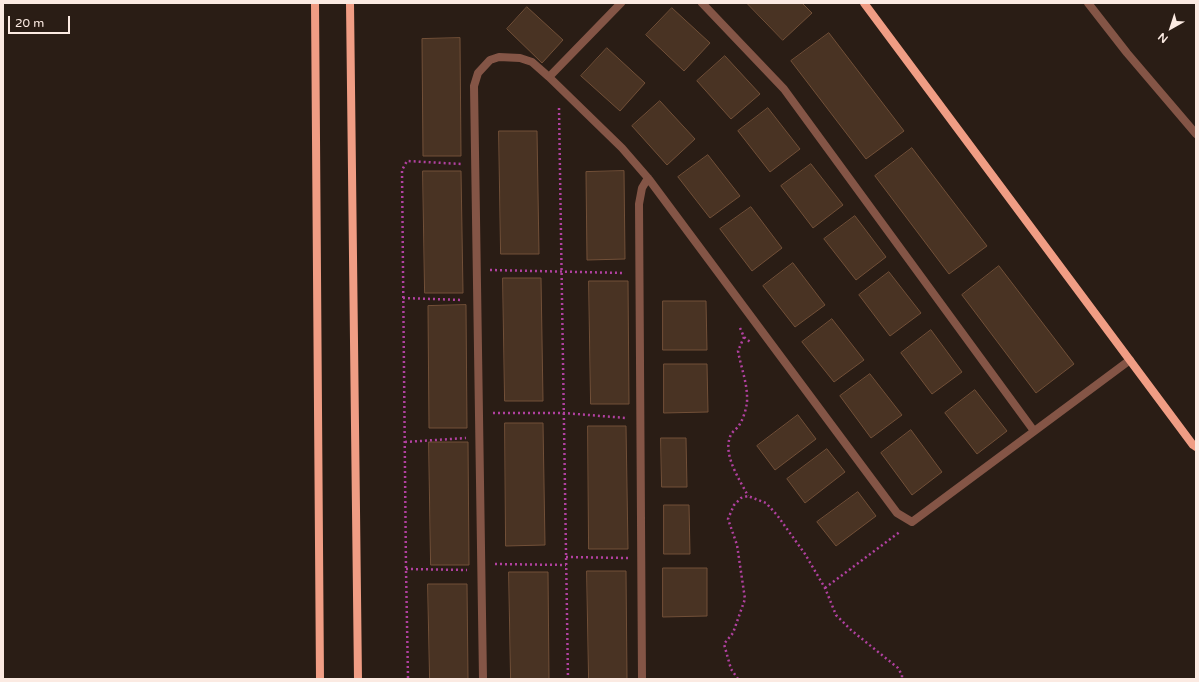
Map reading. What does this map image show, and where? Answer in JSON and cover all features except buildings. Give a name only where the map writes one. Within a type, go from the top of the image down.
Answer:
[{"type":"main road","points":[[315,3],[320,679]]},
{"type":"main road","points":[[350,3],[358,679]]},
{"type":"main road","points":[[864,3],[1193,445],[1196,447]]},
{"type":"street","points":[[549,77],[621,3]]},
{"type":"street","points":[[702,3],[784,89],[1034,431]]},
{"type":"street","points":[[1088,3],[1127,53],[1196,134]]},
{"type":"street","points":[[483,679],[474,86],[478,73],[490,60],[499,57],[520,58],[532,62],[622,148],[648,178],[897,513],[912,522],[1130,360]]},
{"type":"street","points":[[642,679],[639,204],[642,188],[648,178]]},
{"type":"path","points":[[559,87],[568,679]]},
{"type":"path","points":[[408,678],[402,170],[407,161],[475,164]]},
{"type":"path","points":[[476,270],[639,273]]},
{"type":"path","points":[[403,298],[477,300]]},
{"type":"path","points":[[744,337],[738,351],[746,381],[747,402],[744,415],[739,426],[730,436],[728,452],[730,460],[748,496]]},
{"type":"path","points":[[478,414],[564,413],[640,418]]},
{"type":"path","points":[[405,442],[479,438]]},
{"type":"path","points":[[737,679],[731,669],[724,644],[733,633],[745,599],[737,545],[728,519],[734,505],[741,498],[748,496],[766,503],[777,515],[805,554],[825,588],[836,615],[898,668],[902,675],[902,679]]},
{"type":"path","points":[[825,588],[912,522]]},
{"type":"path","points":[[566,557],[641,558]]},
{"type":"path","points":[[406,569],[566,565]]}]
